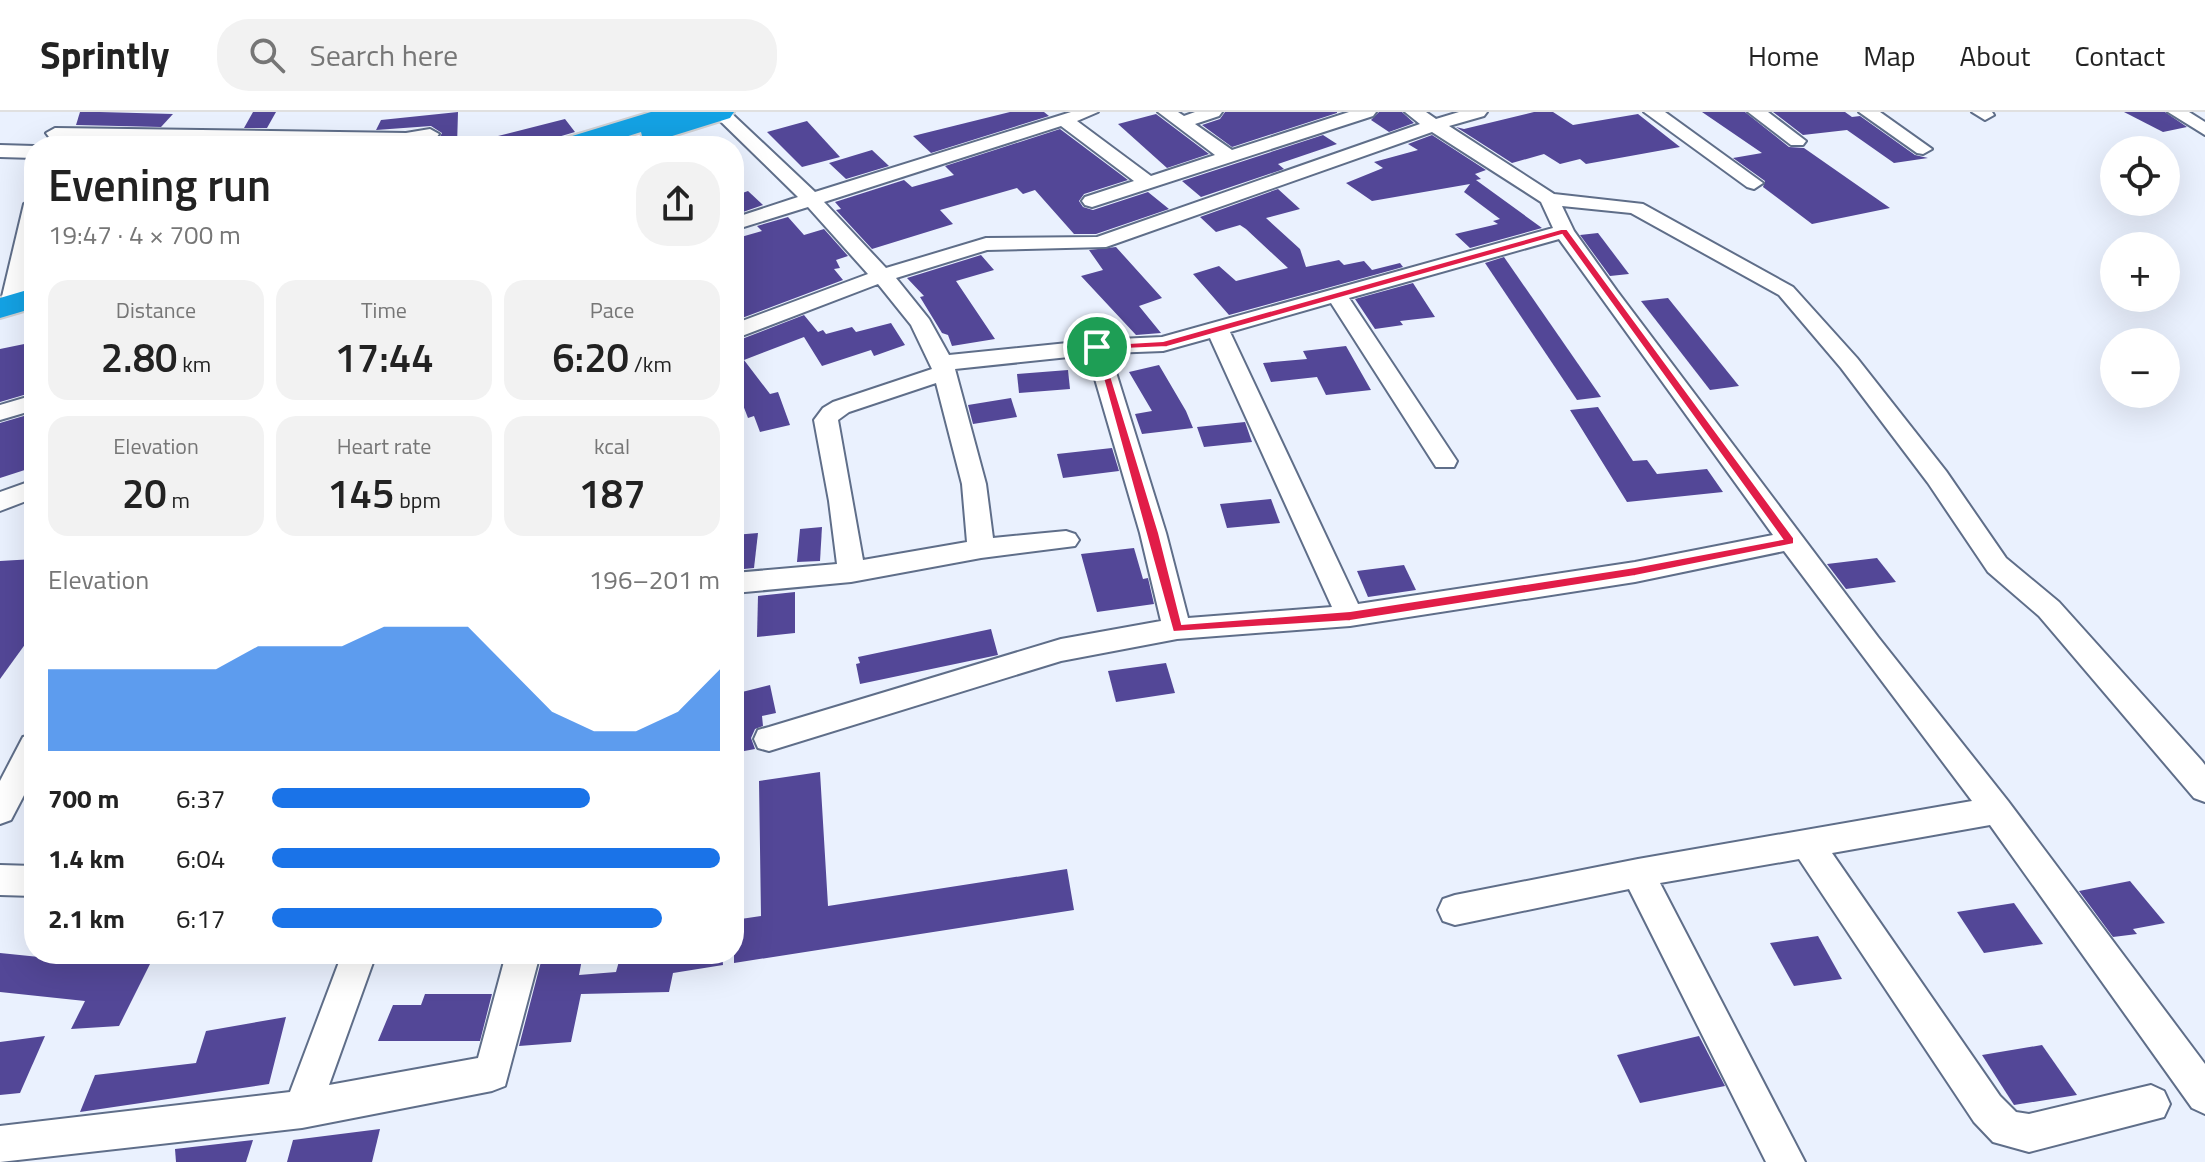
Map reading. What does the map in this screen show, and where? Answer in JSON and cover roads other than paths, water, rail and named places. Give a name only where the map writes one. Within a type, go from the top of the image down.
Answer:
[{"type":"highway","points":[[601,136],[678,112]]},
{"type":"highway","points":[[644,136],[720,112]]},
{"type":"street","points":[[58,136],[86,112]]},
{"type":"street","points":[[720,112],[812,200],[908,305],[943,368],[974,484],[981,549]]},
{"type":"street","points":[[744,221],[1089,112]]},
{"type":"street","points":[[1174,117],[1213,112]]},
{"type":"street","points":[[1092,201],[1367,112]]},
{"type":"street","points":[[1414,112],[1549,199],[1636,208],[1786,291],[1849,363],[1937,477],[1997,565],[2049,609],[2205,789]]},
{"type":"street","points":[[744,328],[881,276],[986,244],[1099,243],[1478,112]]},
{"type":"street","points":[[1653,112],[1754,183]]},
{"type":"street","points":[[1757,112],[1797,141]]},
{"type":"street","points":[[1868,112],[1923,149]]},
{"type":"street","points":[[2177,112],[2202,124]]},
{"type":"street","points":[[1174,117],[1227,155]]},
{"type":"street","points":[[1064,120],[1147,182]]},
{"type":"street","points":[[0,151],[24,152]]},
{"type":"street","points":[[1549,199],[1564,231],[1790,541],[1997,810],[2205,1095]]},
{"type":"street","points":[[851,572],[842,501],[826,420],[841,407],[943,368],[1097,347],[1163,344],[1564,231]]},
{"type":"street","points":[[0,250],[24,244]]},
{"type":"street","points":[[16,311],[24,272]]},
{"type":"street","points":[[1335,294],[1445,461]]},
{"type":"street","points":[[1217,328],[1350,616]]},
{"type":"street","points":[[1097,347],[1153,533],[1177,629]]},
{"type":"street","points":[[0,413],[24,405]]},
{"type":"street","points":[[0,502],[24,492]]},
{"type":"street","points":[[744,582],[851,572],[981,549],[1066,540]]},
{"type":"street","points":[[769,739],[1061,650],[1177,629],[1350,616],[1635,572],[1790,541]]},
{"type":"street","points":[[0,811],[24,765]]},
{"type":"street","points":[[1455,910],[1638,873],[1997,810]]},
{"type":"street","points":[[1807,843],[1987,1109],[2006,1129],[2029,1133],[2151,1104]]},
{"type":"street","points":[[1638,873],[1786,1162]]},
{"type":"street","points":[[0,880],[24,881]]},
{"type":"street","points":[[302,1109],[355,964]]},
{"type":"street","points":[[0,1145],[302,1109],[492,1073],[520,964]]}]
